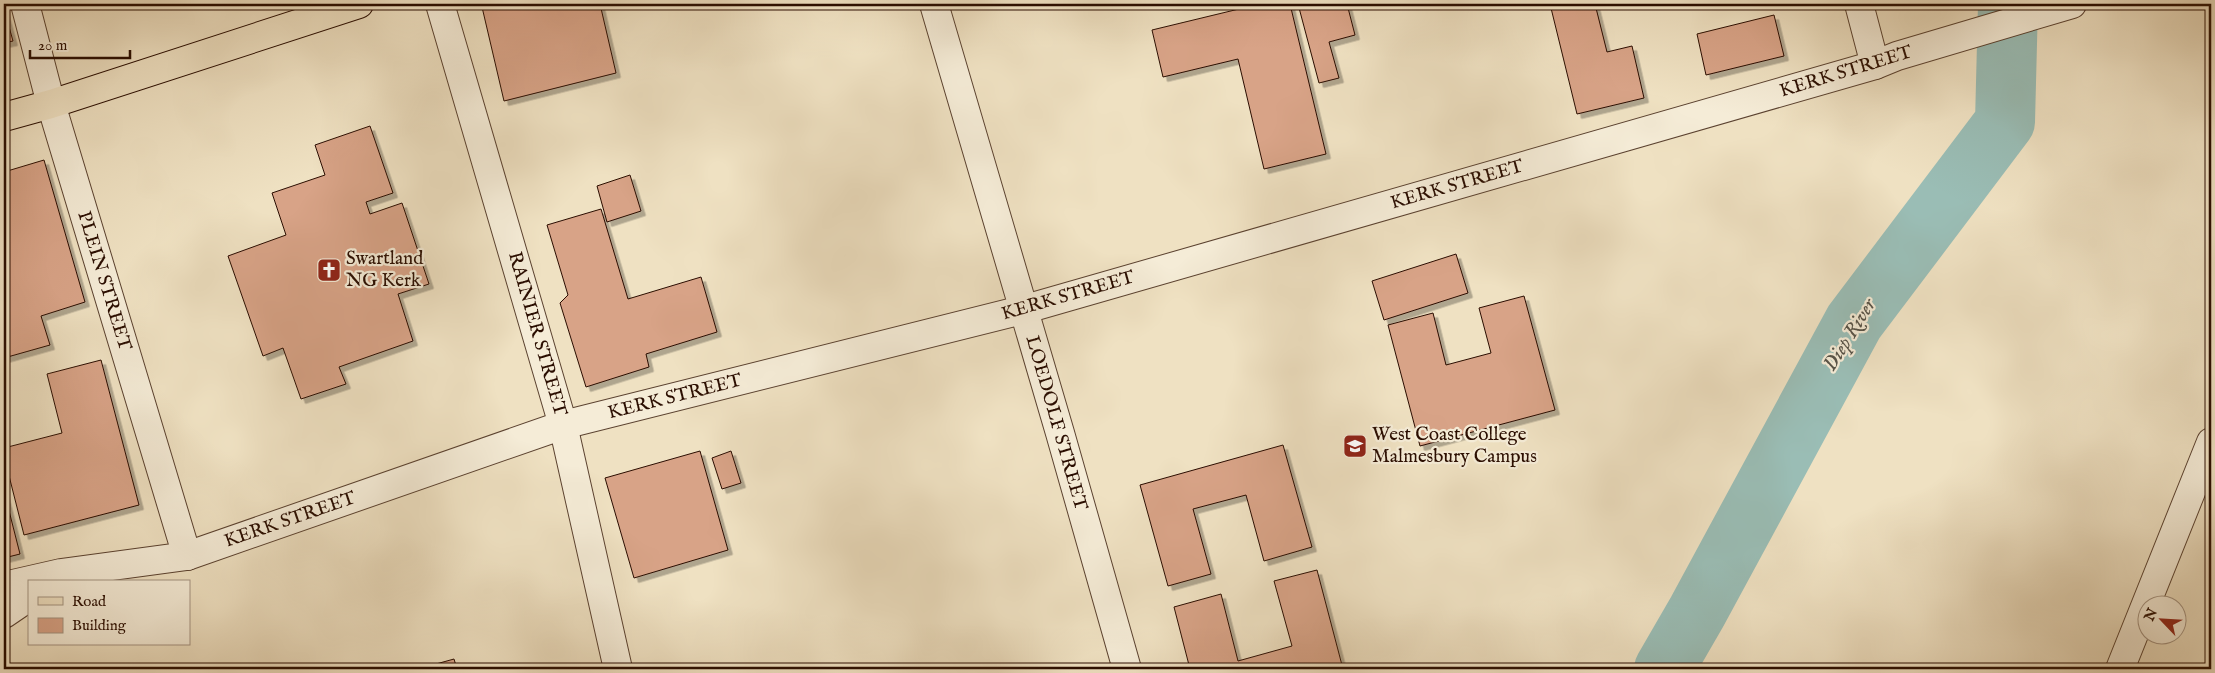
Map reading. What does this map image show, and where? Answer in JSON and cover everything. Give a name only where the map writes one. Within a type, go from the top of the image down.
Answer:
[{"type":"main road","points":[[4,117],[51,104],[359,4]]},
{"type":"street","name":"PLEIN STREET","points":[[25,4],[51,104],[187,556]]},
{"type":"street","name":"RAINIER STREET","points":[[440,4],[563,425],[618,669]]},
{"type":"street","name":"LOEDOLF STREET","points":[[934,4],[1127,669]]},
{"type":"street","points":[[1859,4],[1886,60]]},
{"type":"street","name":"KERK STREET","points":[[38,580],[187,556],[563,425],[1022,310],[1886,60],[2072,4]]},
{"type":"street","points":[[2120,669],[2211,442]]},
{"type":"street","name":"KERK STREET","points":[[4,586],[28,582]]},
{"type":"street","points":[[4,614],[28,598]]},
{"type":"building","points":[[496,4],[600,4],[616,73],[504,101],[482,7]]},
{"type":"building","points":[[1242,4],[1290,4],[1326,154],[1264,169],[1238,59],[1163,77],[1152,30],[1243,8]]},
{"type":"building","points":[[1298,4],[1347,4],[1355,35],[1329,42],[1339,78],[1319,83]]},
{"type":"building","points":[[1550,4],[1595,4],[1607,52],[1632,46],[1644,98],[1577,114]]},
{"type":"building","points":[[4,9],[13,41],[4,43]]},
{"type":"building","points":[[1774,15],[1784,56],[1706,75],[1697,34]]},
{"type":"building","name":"Swartland NG Kerk","points":[[370,126],[393,193],[366,202],[370,214],[402,203],[429,284],[398,294],[413,341],[339,367],[346,384],[301,399],[283,348],[263,356],[228,256],[286,235],[272,193],[325,175],[315,145]]},
{"type":"building","points":[[44,160],[85,302],[41,316],[50,345],[4,358],[4,172]]},
{"type":"building","points":[[630,175],[641,211],[607,222],[597,186]]},
{"type":"building","points":[[601,209],[628,299],[701,277],[717,332],[646,354],[649,367],[586,387],[560,303],[568,295],[547,225]]},
{"type":"building","points":[[1456,254],[1468,293],[1384,320],[1372,281]]},
{"type":"building","points":[[1524,296],[1555,410],[1420,446],[1388,325],[1433,313],[1446,365],[1491,353],[1479,308]]},
{"type":"building","points":[[101,360],[139,505],[24,535],[4,456],[4,448],[62,433],[47,374]]},
{"type":"building","points":[[1283,445],[1312,547],[1264,561],[1246,495],[1193,509],[1211,574],[1168,586],[1140,485]]},
{"type":"building","points":[[700,451],[728,550],[634,578],[605,478]]},
{"type":"building","points":[[731,451],[741,483],[722,489],[712,458]]},
{"type":"building","points":[[4,491],[20,554],[4,558]]},
{"type":"building","points":[[1317,570],[1343,669],[1190,669],[1174,607],[1221,594],[1238,661],[1292,646],[1274,581]]},
{"type":"building","points":[[454,659],[457,669],[418,669]]},
{"type":"waterway","name":"Diep River","points":[[1664,669],[1697,612],[1854,322],[2005,122],[2008,4]]},
{"type":"place","name":"Swartland NG Kerk","points":[[329,270]]},
{"type":"place","name":"West Coast College Malmesbury Campus","points":[[1355,446]]}]
